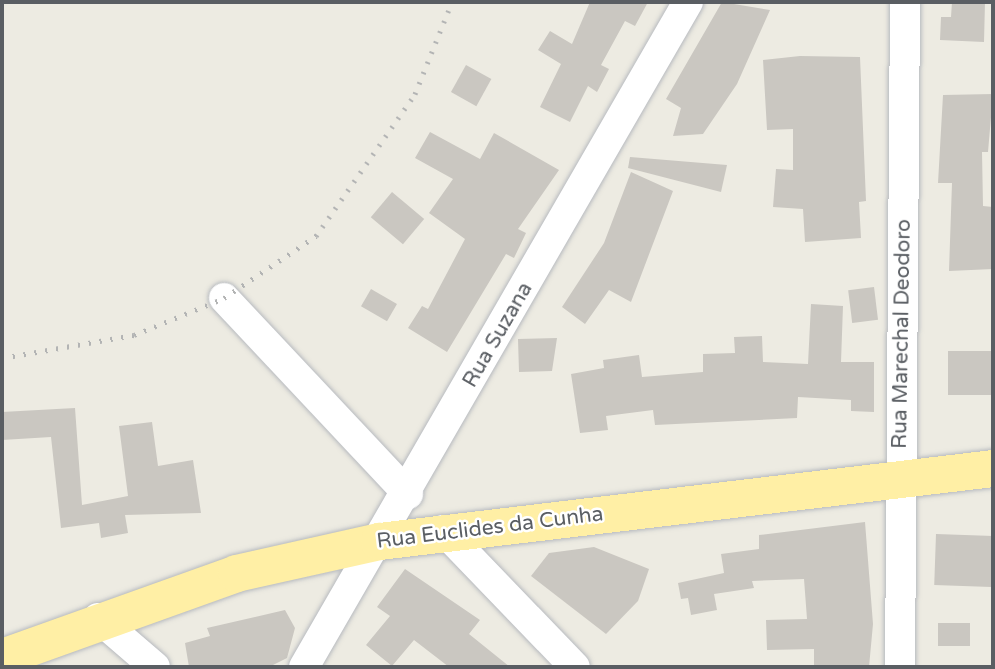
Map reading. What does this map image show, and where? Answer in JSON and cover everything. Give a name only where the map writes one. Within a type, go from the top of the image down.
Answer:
[{"type":"main road","name":"Rua Euclides da Cunha","points":[[2,657],[98,618],[236,573],[379,541],[443,530],[993,468]]},
{"type":"street","name":"Rua Suzana","points":[[304,667],[408,494],[688,2]]},
{"type":"street","name":"Rua Marechal Deodoro","points":[[900,667],[905,2]]},
{"type":"street","points":[[224,298],[408,494]]},
{"type":"street","points":[[443,530],[575,667]]},
{"type":"street","points":[[98,618],[155,667]]},
{"type":"building","points":[[590,2],[648,2],[635,26],[625,21],[601,65],[609,69],[597,92],[588,86],[570,122],[540,107],[561,64],[538,50],[550,31],[572,44]]},
{"type":"building","points":[[722,2],[770,10],[737,84],[703,134],[673,136],[681,108],[666,99]]},
{"type":"building","points":[[952,2],[985,2],[984,42],[940,40],[941,17],[951,17]]},
{"type":"building","points":[[800,56],[860,57],[866,201],[859,202],[861,238],[805,242],[803,209],[773,207],[776,169],[793,170],[793,129],[767,130],[763,60]]},
{"type":"building","points":[[466,65],[491,79],[476,106],[451,92]]},
{"type":"building","points":[[993,94],[988,152],[982,152],[983,206],[993,207],[993,269],[949,271],[952,183],[938,183],[943,95]]},
{"type":"building","points":[[430,132],[480,159],[494,133],[559,170],[518,229],[526,233],[514,258],[506,254],[447,352],[408,328],[422,306],[428,309],[465,239],[429,213],[453,179],[415,158]]},
{"type":"building","points":[[630,157],[727,165],[721,192],[628,168]]},
{"type":"building","points":[[631,172],[673,191],[631,302],[609,290],[585,324],[562,307],[604,243]]},
{"type":"building","points":[[392,192],[424,219],[403,244],[371,217]]},
{"type":"building","points":[[874,287],[878,320],[852,323],[848,290]]},
{"type":"building","points":[[371,289],[397,304],[387,321],[361,306]]},
{"type":"building","points":[[811,304],[843,306],[841,362],[874,362],[874,412],[851,411],[851,400],[798,397],[797,418],[655,425],[653,410],[606,416],[608,430],[580,433],[571,374],[604,368],[603,360],[639,355],[642,377],[703,372],[703,354],[735,353],[734,337],[762,336],[763,362],[808,364]]},
{"type":"building","points":[[557,338],[552,371],[519,372],[518,339]]},
{"type":"building","points":[[948,351],[993,351],[993,395],[948,395]]},
{"type":"building","points":[[75,408],[82,505],[128,496],[119,426],[152,422],[158,466],[193,460],[201,513],[125,515],[128,533],[101,538],[99,523],[61,528],[51,437],[2,440],[2,412]]},
{"type":"building","points":[[865,522],[873,624],[869,667],[814,667],[814,649],[767,650],[766,620],[807,619],[804,579],[752,581],[754,588],[714,594],[717,610],[691,615],[688,598],[681,599],[678,583],[724,573],[721,554],[759,549],[759,535]]},
{"type":"building","points":[[936,534],[993,536],[991,587],[934,585]]},
{"type":"building","points":[[594,547],[649,569],[638,601],[606,634],[531,576],[549,553]]},
{"type":"building","points":[[405,569],[480,620],[469,634],[510,667],[449,667],[414,640],[392,666],[366,645],[390,616],[377,607]]},
{"type":"building","points":[[285,610],[295,628],[287,658],[269,667],[189,667],[185,643],[210,636],[207,628]]},
{"type":"building","points":[[938,623],[970,623],[970,646],[938,646]]},
{"type":"railway","points":[[2,358],[134,335],[224,298],[316,236],[415,94],[452,2]]}]
